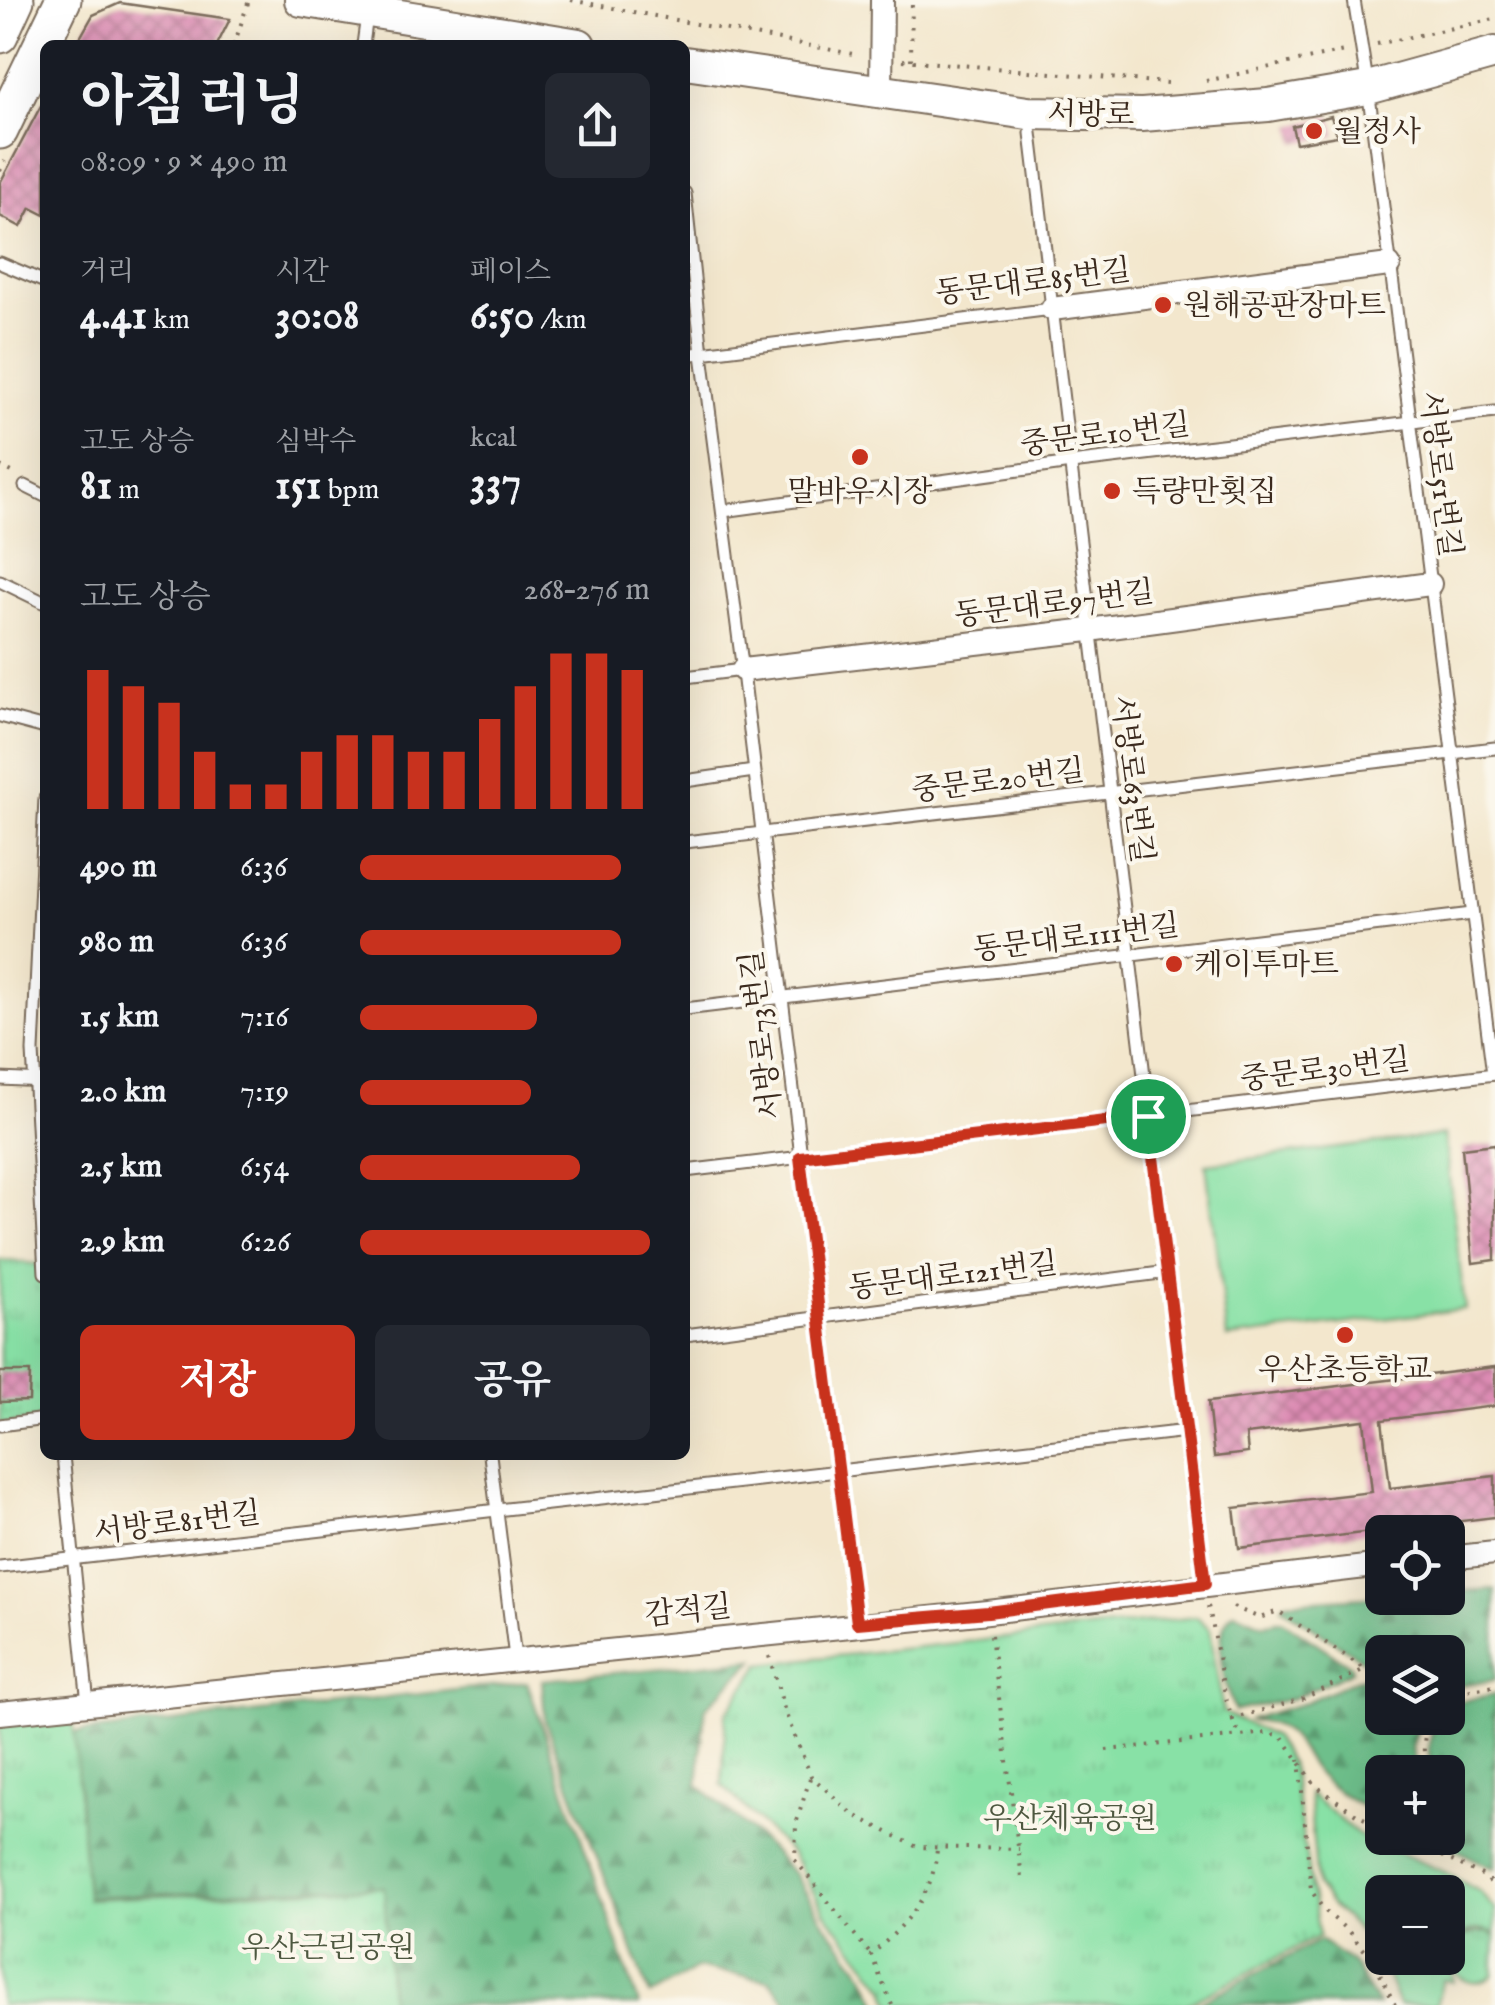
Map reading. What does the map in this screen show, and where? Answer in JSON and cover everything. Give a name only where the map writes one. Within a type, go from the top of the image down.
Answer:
[{"type":"main road","points":[[0,35],[16,0]]},
{"type":"main road","points":[[44,40],[63,0]]},
{"type":"main road","points":[[301,0],[368,8],[524,40]]},
{"type":"main road","points":[[0,131],[40,48]]},
{"type":"main road","name":"서방로","points":[[690,62],[882,74],[1028,113],[1142,115],[1268,105],[1368,88],[1495,54]]},
{"type":"street","points":[[882,0],[882,74]]},
{"type":"street","name":"동문대로85번길","points":[[1052,309],[1389,265]]},
{"type":"street","name":"동문대로97번길","points":[[743,670],[1089,630],[1430,584]]},
{"type":"street","points":[[1465,1556],[1495,1553]]},
{"type":"street","name":"감적길","points":[[0,1713],[1205,1590],[1365,1567]]},
{"type":"lane","name":"서방로51번길","points":[[1354,0],[1494,1074]]},
{"type":"lane","points":[[364,40],[368,8]]},
{"type":"lane","name":"서방로63번길","points":[[1031,133],[1205,1590]]},
{"type":"lane","name":"서방로73번길","points":[[690,240],[857,1623]]},
{"type":"lane","points":[[0,263],[40,280]]},
{"type":"lane","name":"동문대로85번길","points":[[690,355],[1052,309]]},
{"type":"lane","name":"중문로10번길","points":[[722,510],[1495,412]]},
{"type":"lane","points":[[25,486],[40,494]]},
{"type":"lane","points":[[0,581],[40,601]]},
{"type":"lane","name":"동문대로97번길","points":[[690,676],[743,670]]},
{"type":"lane","points":[[0,716],[40,727]]},
{"type":"lane","name":"중문로20번길","points":[[690,841],[1495,748]]},
{"type":"lane","points":[[690,780],[754,771]]},
{"type":"lane","name":"동문대로111번길","points":[[690,1008],[1472,914]]},
{"type":"lane","points":[[40,1034],[40,1114]]},
{"type":"lane","name":"중문로30번길","points":[[690,1170],[1494,1074]]},
{"type":"lane","points":[[0,1079],[39,1081]]},
{"type":"lane","name":"동문대로121번길","points":[[690,1334],[1168,1272]]},
{"type":"lane","points":[[0,1425],[40,1420]]},
{"type":"lane","points":[[838,1471],[1187,1430]]},
{"type":"lane","name":"서방로81번길","points":[[64,1460],[88,1704]]},
{"type":"lane","points":[[491,1460],[515,1658]]},
{"type":"lane","name":"서방로81번길","points":[[0,1567],[838,1471]]},
{"type":"path","points":[[236,40],[248,0]]},
{"type":"path","points":[[571,0],[882,74],[911,60],[1167,83]]},
{"type":"path","points":[[612,7],[614,0]]},
{"type":"path","points":[[911,60],[912,0]]},
{"type":"path","points":[[1204,81],[1495,18]]},
{"type":"path","points":[[1205,1590],[1217,1636],[1226,1702],[1240,1736]]},
{"type":"path","points":[[1224,1604],[1260,1618],[1278,1611],[1365,1670]]},
{"type":"path","points":[[988,1612],[1022,1878]]},
{"type":"path","points":[[766,1647],[785,1712],[810,1776],[854,1815],[917,1847],[1018,1849]]},
{"type":"path","points":[[1231,1719],[1302,1700],[1365,1670]]},
{"type":"path","points":[[1465,1691],[1495,1686]]},
{"type":"path","points":[[1106,1750],[1266,1733],[1280,1736],[1316,1786],[1365,1819]]},
{"type":"path","points":[[1299,1758],[1311,1890],[1323,1909],[1373,1960],[1395,2005]]},
{"type":"path","points":[[810,1776],[796,1824],[795,1860],[871,1955],[892,2005]]},
{"type":"path","points":[[871,1955],[913,1916],[923,1900],[936,1865],[937,1847]]},
{"type":"path","points":[[1440,1855],[1484,1876],[1495,1887]]},
{"type":"green space","points":[[1444,1135],[1465,1309],[1227,1338],[1206,1164]]},
{"type":"green space","points":[[0,1260],[40,1265],[40,1420],[0,1425]]},
{"type":"green space","points":[[1495,1589],[1495,1680],[1465,1685],[1465,1635],[1365,1635],[1365,1661],[1282,1607],[1286,1602],[1365,1597],[1365,1615],[1465,1615],[1465,1591]]},
{"type":"green space","points":[[1234,1612],[1264,1624],[1282,1620],[1351,1666],[1352,1671],[1291,1699],[1235,1711],[1221,1660],[1222,1632]]},
{"type":"green space","name":"우산체육공원","points":[[1197,1617],[1210,1629],[1223,1712],[1274,1737],[1291,1765],[1319,1936],[1185,2005],[892,2005],[886,1988],[824,1911],[792,1854],[722,1785],[726,1713],[761,1664]]},
{"type":"green space","points":[[755,1659],[705,1708],[698,1785],[795,1875],[826,1925],[865,1975],[879,2005],[790,2005],[769,1980],[697,1968],[650,1995],[545,1721],[542,1680]]},
{"type":"green space","points":[[1365,1676],[1365,1735],[1416,1735],[1414,1755],[1365,1755],[1365,1808],[1328,1784],[1288,1734],[1265,1722],[1248,1720],[1301,1704]]},
{"type":"green space","points":[[527,1682],[639,2005],[390,2005],[383,1887],[82,1897],[64,1734]]},
{"type":"green space","points":[[1495,1694],[1495,1870],[1465,1854],[1465,1755],[1429,1755],[1431,1735],[1465,1735],[1465,1700]]},
{"type":"green space","name":"우산근린공원","points":[[73,1715],[87,1899],[384,1887],[390,2005],[0,2005],[0,1721]]},
{"type":"green space","points":[[1309,1794],[1365,1839],[1365,1855],[1404,1855],[1450,1875],[1365,1875],[1365,1939],[1317,1886]]},
{"type":"green space","points":[[1465,1883],[1480,1892],[1495,1910],[1495,1934],[1481,1930],[1465,1935]]},
{"type":"green space","points":[[1488,1932],[1495,1936],[1493,1975],[1481,1982],[1459,1975],[1465,1975],[1466,1936]]},
{"type":"green space","points":[[1320,1940],[1352,1963],[1378,2005],[1195,2005]]},
{"type":"green space","points":[[1387,1975],[1452,1975],[1454,1982],[1443,1980],[1436,2005],[1399,2005]]},
{"type":"building","points":[[120,3],[230,19],[220,40],[79,40],[93,15]]},
{"type":"building","points":[[40,107],[40,212],[31,208],[21,227],[0,216],[0,183]]},
{"type":"building","name":"월정사","points":[[1331,116],[1337,136],[1296,143],[1292,126]]},
{"type":"building","points":[[1495,1144],[1495,1260],[1473,1263],[1462,1148]]},
{"type":"building","points":[[1495,1367],[1495,1406],[1382,1420],[1390,1488],[1495,1476],[1495,1517],[1465,1521],[1465,1515],[1365,1515],[1365,1533],[1239,1548],[1234,1508],[1372,1492],[1364,1420],[1246,1434],[1248,1453],[1214,1457],[1208,1402]]},
{"type":"building","points":[[0,1372],[30,1372],[29,1401],[0,1402]]},
{"type":"place","name":"월정사","points":[[1314,131]]},
{"type":"place","name":"원해공판장마트","points":[[1163,305]]},
{"type":"place","name":"말바우시장","points":[[860,457]]},
{"type":"place","name":"득량만횟집","points":[[1112,491]]},
{"type":"place","name":"케이투마트","points":[[1174,964]]},
{"type":"place","name":"우산초등학교","points":[[1345,1335]]},
{"type":"route","points":[[1148,1116],[1205,1584],[988,1612],[857,1623],[800,1157],[1148,1116]]}]
